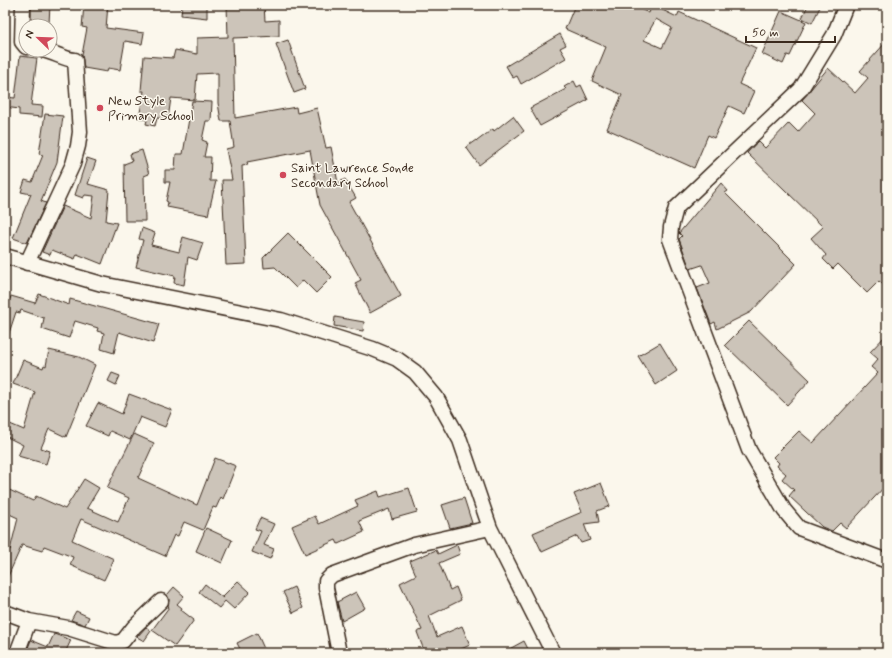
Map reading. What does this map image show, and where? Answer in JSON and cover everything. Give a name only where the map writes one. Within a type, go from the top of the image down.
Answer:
[{"type":"street","points":[[23,5],[23,18]]},
{"type":"street","points":[[846,5],[834,35],[801,89],[676,208],[671,227],[670,239],[749,450],[784,510],[799,528],[887,561]]},
{"type":"street","points":[[28,263],[73,164],[80,132],[75,60],[66,59],[58,54]]},
{"type":"street","points":[[5,256],[102,284],[281,320],[373,349],[397,359],[415,372],[439,403],[460,440],[490,528],[553,653]]},
{"type":"street","points":[[339,653],[326,588],[326,581],[332,575],[414,545],[490,528]]},
{"type":"street","points":[[5,612],[29,621],[68,628],[116,643],[123,641],[134,627],[161,601]]},
{"type":"street","points":[[17,653],[29,621]]},
{"type":"building","points":[[31,5],[50,5],[49,18],[31,18]]},
{"type":"building","points":[[84,5],[108,5],[106,28],[144,33],[142,44],[125,41],[120,70],[108,68],[107,72],[84,68],[82,55],[87,28],[82,27]]},
{"type":"building","points":[[182,5],[207,5],[207,18],[181,15]]},
{"type":"building","points":[[227,5],[264,5],[265,21],[279,20],[279,36],[233,38],[235,118],[296,107],[297,113],[317,108],[326,148],[331,147],[338,183],[345,179],[356,198],[349,202],[401,296],[370,313],[355,283],[361,280],[320,205],[310,150],[247,162],[248,165],[242,166],[246,264],[226,265],[222,180],[232,180],[226,149],[234,147],[230,121],[221,121],[218,103],[218,73],[197,74],[195,100],[171,98],[168,119],[157,118],[155,126],[146,124],[147,120],[139,118],[144,91],[141,91],[144,56],[173,58],[175,50],[197,54],[197,38],[228,37]]},
{"type":"building","points":[[575,5],[631,5],[649,13],[652,5],[677,17],[679,12],[756,48],[739,84],[754,91],[744,113],[729,106],[714,138],[708,135],[694,168],[607,129],[622,95],[592,81],[606,47],[565,29]],"holes":[[[656,19],[672,28],[662,48],[644,40]]]},
{"type":"building","points":[[808,5],[821,5],[812,23],[802,18]]},
{"type":"building","points":[[781,11],[806,22],[790,56],[787,55],[783,64],[762,54]]},
{"type":"building","points":[[560,34],[566,45],[560,48],[566,58],[521,84],[517,76],[513,78],[506,66]]},
{"type":"building","points":[[288,40],[305,89],[294,93],[276,44]]},
{"type":"building","points":[[887,41],[887,288],[879,281],[867,293],[838,264],[833,269],[823,259],[826,255],[811,238],[823,227],[747,153],[758,141],[765,148],[789,123],[798,132],[815,113],[802,100],[828,68],[855,93],[868,78],[860,71]]},
{"type":"building","points":[[20,58],[37,58],[31,105],[43,106],[42,117],[19,115],[19,109],[5,107],[5,97],[15,98]]},
{"type":"building","points":[[574,81],[577,87],[581,85],[588,100],[540,126],[530,108],[566,89],[564,87]]},
{"type":"building","points":[[192,101],[212,102],[211,121],[206,121],[202,140],[207,142],[204,157],[211,157],[210,181],[216,181],[208,215],[167,207],[168,202],[166,201],[170,182],[165,182],[165,170],[175,170],[176,154],[183,154]]},
{"type":"building","points":[[45,114],[63,116],[57,162],[41,201],[46,203],[27,243],[13,238],[31,194],[21,192],[25,180],[32,182],[43,155],[39,154]]},
{"type":"building","points":[[513,116],[524,131],[479,165],[466,147],[493,129],[494,131]]},
{"type":"building","points":[[142,150],[149,174],[144,176],[145,221],[125,221],[124,164],[132,161],[130,154]]},
{"type":"building","points":[[87,158],[96,161],[88,184],[109,190],[106,221],[117,223],[102,264],[77,254],[75,259],[52,250],[50,255],[42,252],[63,206],[91,218],[94,196],[85,195],[83,198],[75,195]]},
{"type":"building","points":[[721,183],[728,191],[725,193],[796,264],[751,312],[717,329],[715,322],[711,324],[697,288],[710,283],[702,265],[690,269],[679,239],[682,236],[679,233]]},
{"type":"building","points":[[142,228],[155,233],[151,245],[179,252],[183,237],[203,243],[197,260],[188,257],[184,285],[174,283],[175,276],[136,267],[143,240],[139,239]]},
{"type":"building","points":[[288,233],[332,277],[316,293],[303,280],[296,288],[275,267],[264,268],[263,258]]},
{"type":"building","points":[[39,294],[69,305],[70,299],[159,324],[153,343],[119,332],[114,353],[101,349],[104,333],[97,331],[98,328],[75,321],[69,338],[42,329],[44,318],[21,310],[20,313],[16,312],[7,339],[5,338],[5,298],[10,299],[11,296],[35,303]]},
{"type":"building","points":[[335,317],[364,322],[363,331],[334,326]]},
{"type":"building","points":[[749,321],[810,380],[787,405],[725,345]]},
{"type":"building","points":[[887,334],[887,484],[846,528],[840,523],[832,531],[822,527],[789,496],[794,490],[782,479],[786,474],[777,466],[779,463],[773,457],[799,431],[813,443],[878,373],[871,367],[878,359],[870,352]]},
{"type":"building","points":[[660,343],[677,371],[656,385],[638,356]]},
{"type":"building","points":[[49,350],[79,357],[95,365],[66,437],[49,429],[41,448],[50,451],[46,464],[18,456],[23,445],[5,436],[10,424],[24,430],[35,392],[13,384],[23,360],[43,368],[44,365],[46,366]]},
{"type":"building","points":[[112,373],[120,376],[116,385],[108,381]]},
{"type":"building","points":[[129,394],[172,410],[165,427],[140,417],[130,440],[110,431],[108,436],[86,426],[98,403],[122,414]]},
{"type":"building","points":[[134,434],[154,443],[138,478],[197,505],[215,458],[236,466],[223,499],[221,497],[216,508],[213,507],[203,530],[184,522],[178,536],[174,535],[165,556],[81,519],[72,540],[114,559],[104,580],[70,565],[73,557],[44,546],[42,551],[22,545],[5,583],[5,548],[10,550],[18,518],[5,512],[5,488],[33,501],[36,496],[65,509],[84,479],[99,488],[87,508],[118,522],[129,498],[107,488]]},
{"type":"building","points":[[601,483],[610,506],[597,511],[599,522],[584,524],[590,540],[581,543],[577,536],[542,552],[533,533],[582,512],[574,494]]},
{"type":"building","points":[[409,488],[417,512],[392,519],[389,509],[359,521],[364,532],[338,544],[336,540],[305,554],[292,526],[315,516],[319,524],[358,506],[355,500],[378,491],[380,497]]},
{"type":"building","points":[[464,498],[472,523],[450,528],[442,505]]},
{"type":"building","points":[[260,518],[274,524],[264,545],[274,549],[270,559],[252,552],[261,531],[255,529]]},
{"type":"building","points":[[206,528],[232,540],[222,563],[196,551]]},
{"type":"building","points":[[457,545],[460,554],[439,563],[450,590],[456,587],[461,600],[429,616],[437,637],[462,626],[470,645],[452,653],[425,653],[417,632],[422,630],[400,583],[416,575],[410,561],[436,550],[438,554]]},
{"type":"building","points":[[238,581],[250,592],[234,609],[225,601],[219,608],[199,592],[205,584],[223,598],[222,597]]},
{"type":"building","points":[[174,587],[184,596],[177,604],[182,608],[181,610],[194,620],[175,646],[152,630],[169,607],[169,599],[167,595]]},
{"type":"building","points":[[294,587],[303,608],[293,613],[283,592]]},
{"type":"building","points":[[356,592],[365,608],[342,621],[337,602]]},
{"type":"building","points":[[76,611],[89,617],[85,625],[71,620]]},
{"type":"building","points":[[146,627],[151,631],[144,641],[137,637]]},
{"type":"building","points":[[257,633],[266,653],[242,653],[237,643]]},
{"type":"building","points":[[54,634],[71,640],[65,653],[26,653],[31,640],[48,647]]},
{"type":"building","points":[[524,641],[530,653],[502,653]]},
{"type":"place","name":"New Style Primary School","points":[[100,108]]},
{"type":"place","name":"Saint Lawrence Sonde Secondary School","points":[[283,175]]}]
